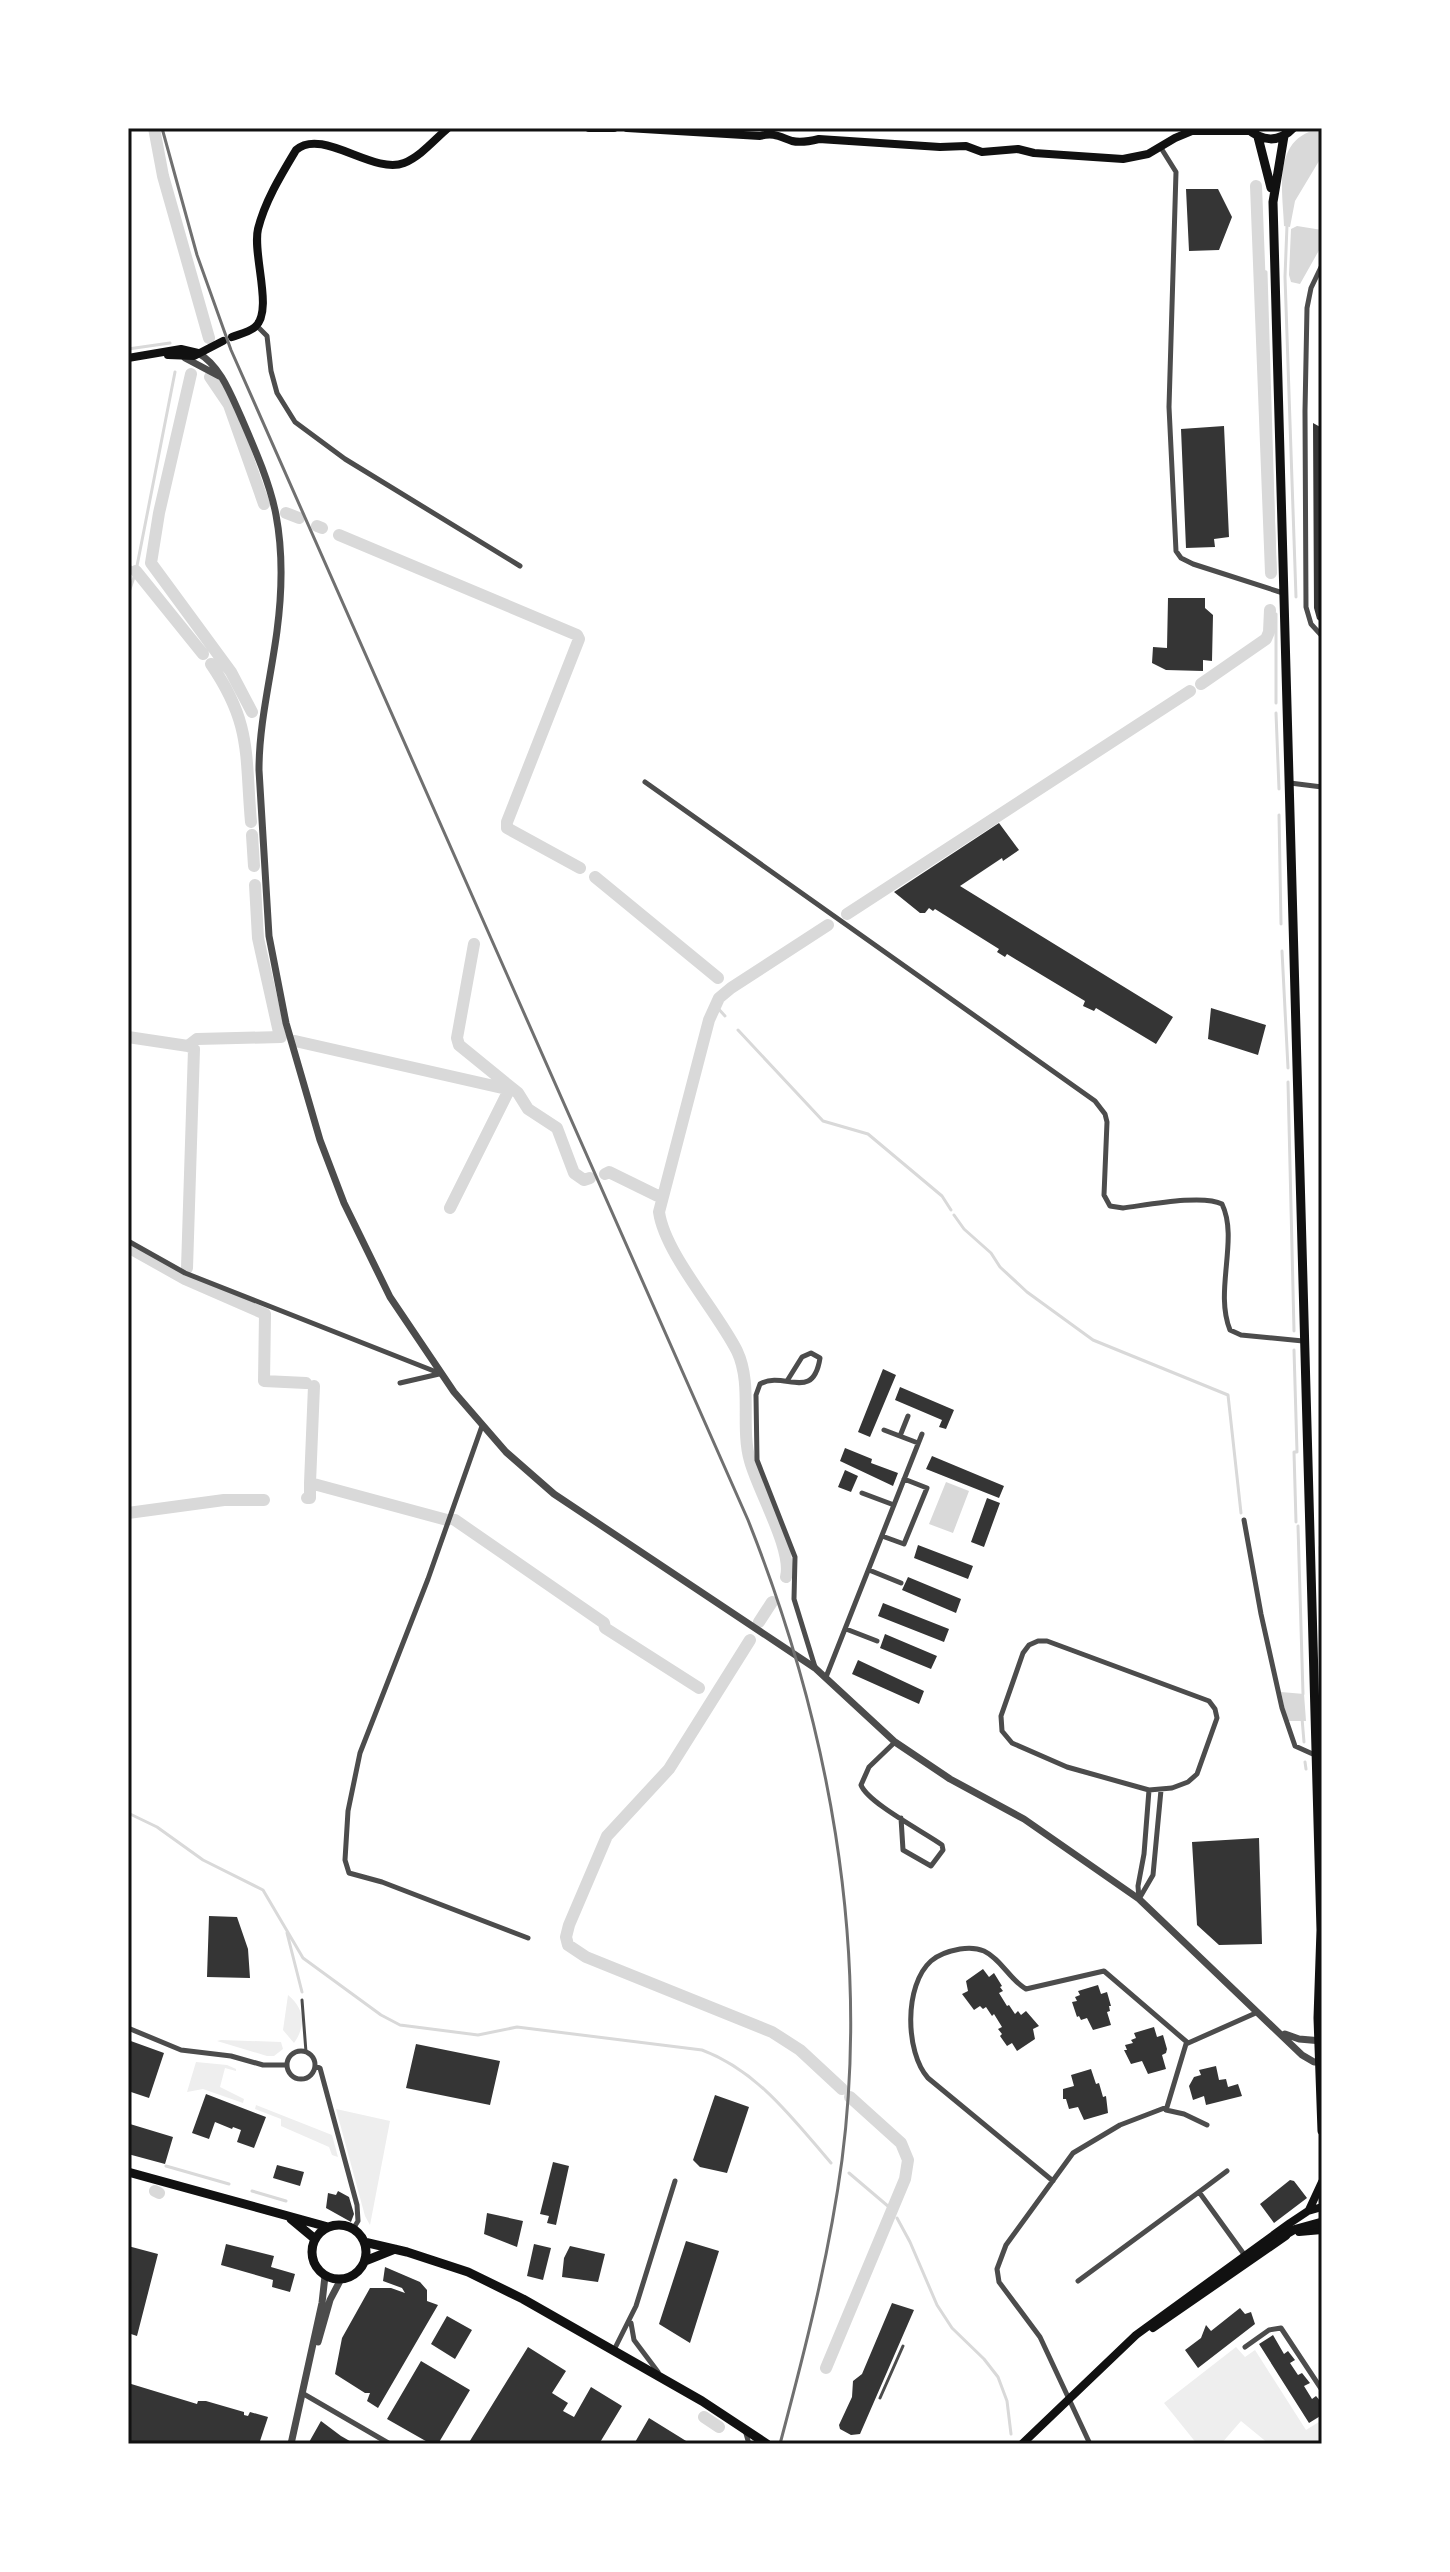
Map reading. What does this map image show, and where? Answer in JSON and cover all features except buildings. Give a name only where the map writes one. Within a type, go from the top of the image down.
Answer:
[{"type":"main road","points":[[232,337],[257,326],[264,308],[256,249],[258,231],[268,200],[296,150],[303,144],[317,144],[379,163],[399,164],[417,156],[448,128]]},
{"type":"main road","points":[[589,128],[614,128]]},
{"type":"main road","points":[[627,128],[781,135],[802,142],[819,139],[966,146],[982,152],[1018,149],[1104,159],[1133,158],[1160,147],[1175,133],[1196,129],[1251,132],[1269,140],[1284,136],[1294,128]]},
{"type":"main road","points":[[1251,132],[1273,202]]},
{"type":"main road","points":[[1284,136],[1273,202],[1316,1755],[1322,2131]]},
{"type":"main road","points":[[160,354],[194,356],[223,341]]},
{"type":"main road","points":[[128,358],[188,349],[198,353]]},
{"type":"main road","points":[[1321,1958],[1322,1967]]},
{"type":"main road","points":[[128,2172],[328,2227],[345,2226],[353,2229],[364,2242],[468,2272],[614,2350],[767,2444]]},
{"type":"main road","points":[[1308,2211],[1322,2182]]},
{"type":"main road","points":[[1247,2258],[1308,2211],[1322,2207]]},
{"type":"main road","points":[[284,2215],[315,2239]]},
{"type":"main road","points":[[1022,2444],[1069,2397],[1162,2315],[1293,2230],[1322,2222]]},
{"type":"main road","points":[[328,2227],[315,2239],[311,2255],[325,2276],[341,2279],[356,2274],[365,2261],[395,2249]]},
{"type":"main road","points":[[1281,2237],[1322,2230]]},
{"type":"main road","points":[[364,2242],[365,2261]]},
{"type":"street","points":[[1160,147],[1176,172],[1169,416],[1176,551],[1181,558],[1193,564],[1284,593]]},
{"type":"street","points":[[1322,265],[1308,299],[1305,411],[1306,607],[1311,624],[1322,636]]},
{"type":"street","points":[[257,326],[267,336],[277,393],[288,413],[301,427],[345,459],[520,566]]},
{"type":"street","points":[[198,353],[200,364]]},
{"type":"street","points":[[198,353],[215,366],[246,429],[275,512],[278,533],[280,578],[277,627],[259,770],[269,936],[282,1005],[320,1140],[344,1203],[390,1297],[440,1374],[506,1452],[554,1494],[815,1668],[895,1742],[958,1784],[1024,1819],[1139,1899],[1302,2055],[1320,2062]]},
{"type":"street","points":[[177,356],[200,364],[221,378]]},
{"type":"street","points":[[645,782],[1095,1101],[1107,1122],[1104,1195],[1110,1206],[1202,1200],[1222,1204],[1227,1223],[1223,1309],[1230,1330],[1241,1335],[1303,1341]]},
{"type":"street","points":[[1289,783],[1322,787]]},
{"type":"street","points":[[128,1241],[185,1273],[440,1374]]},
{"type":"street","points":[[787,1381],[804,1355],[811,1353],[821,1360],[809,1381],[800,1384],[767,1381],[758,1387],[757,1456],[796,1561],[794,1599],[815,1668]]},
{"type":"street","points":[[400,1383],[440,1374]]},
{"type":"street","points":[[900,1436],[908,1416]]},
{"type":"street","points":[[482,1426],[428,1579],[360,1753],[348,1811],[345,1860],[349,1873],[358,1877],[382,1882],[528,1938]]},
{"type":"street","points":[[884,1430],[918,1443]]},
{"type":"street","points":[[826,1677],[922,1434]]},
{"type":"street","points":[[882,1536],[904,1544],[927,1488],[904,1479]]},
{"type":"street","points":[[862,1493],[894,1505]]},
{"type":"street","points":[[1244,1520],[1282,1708],[1295,1746],[1316,1755]]},
{"type":"street","points":[[869,1570],[901,1583]]},
{"type":"street","points":[[846,1629],[877,1641]]},
{"type":"street","points":[[1047,1641],[1204,1698],[1212,1704],[1217,1718],[1197,1774],[1188,1782],[1161,1790],[1149,1790],[1067,1767],[1006,1738],[1001,1716],[1023,1653],[1029,1645],[1047,1641]]},
{"type":"street","points":[[895,1742],[869,1767],[861,1785],[867,1796],[901,1818],[943,1846],[931,1866],[903,1850],[901,1818]]},
{"type":"street","points":[[1139,1899],[1149,1790]]},
{"type":"street","points":[[1139,1899],[1153,1875],[1161,1790]]},
{"type":"street","points":[[1053,2181],[928,2078],[919,2065],[911,2038],[912,2010],[921,1975],[931,1961],[954,1950],[967,1948],[984,1951],[1026,1989],[1106,1972],[1188,2043]]},
{"type":"street","points":[[1165,2109],[1183,2050],[1188,2043],[1259,2012]]},
{"type":"street","points":[[128,2028],[181,2050],[231,2056],[263,2065],[287,2065]]},
{"type":"street","points":[[1280,2032],[1304,2040],[1320,2040]]},
{"type":"street","points":[[287,2065],[294,2052],[306,2052],[313,2057],[357,2205],[358,2221],[353,2229]]},
{"type":"street","points":[[287,2065],[292,2075],[302,2078],[309,2076],[316,2066]]},
{"type":"street","points":[[1090,2444],[1035,2329],[1006,2294],[997,2276],[999,2258],[1073,2153],[1092,2140],[1120,2125],[1165,2109],[1207,2125]]},
{"type":"street","points":[[1078,2281],[1227,2171]]},
{"type":"street","points":[[663,2379],[634,2340],[630,2328],[675,2181]]},
{"type":"street","points":[[1199,2192],[1247,2258]]},
{"type":"street","points":[[291,2444],[325,2276]]},
{"type":"street","points":[[303,2390],[329,2303],[341,2279]]},
{"type":"street","points":[[614,2350],[633,2315]]},
{"type":"street","points":[[1245,2347],[1269,2330],[1281,2328],[1322,2390]]},
{"type":"street","points":[[303,2390],[390,2444]]},
{"type":"street","points":[[742,2426],[749,2444]]},
{"type":"lane","points":[[302,2000],[306,2052]]},
{"type":"lane","points":[[880,2398],[903,2346]]},
{"type":"shaded area","points":[[1309,132],[1322,132],[1322,156],[1295,201],[1290,227],[1284,226],[1282,186],[1285,160],[1290,148]]},
{"type":"shaded area","points":[[1297,226],[1322,230],[1322,245],[1300,284],[1291,282],[1289,275],[1291,229]]},
{"type":"shaded area","points":[[946,1482],[969,1491],[953,1533],[929,1524]]},
{"type":"shaded area","points":[[1281,1692],[1304,1694],[1306,1721],[1287,1721]]},
{"type":"shaded area","points":[[288,1995],[298,2006],[302,2018],[301,2030],[294,2043],[283,2030]]},
{"type":"shaded area","points":[[217,2041],[281,2042],[283,2049],[274,2056],[267,2056]]},
{"type":"shaded area","points":[[196,2062],[236,2069],[225,2068],[220,2087],[244,2099],[243,2103],[203,2089],[187,2092]]},
{"type":"shaded area","points":[[256,2105],[332,2135],[338,2157],[332,2155],[329,2147],[281,2126],[281,2119],[255,2109]]},
{"type":"shaded area","points":[[336,2109],[390,2121],[370,2225],[365,2216]]},
{"type":"shaded area","points":[[1236,2347],[1245,2357],[1255,2350],[1306,2430],[1322,2420],[1322,2444],[1269,2444],[1241,2421],[1221,2444],[1197,2444],[1164,2403]]},
{"type":"waterway","points":[[154,128],[163,176],[209,338]]},
{"type":"waterway","points":[[1256,186],[1271,573]]},
{"type":"waterway","points":[[1287,225],[1285,277],[1296,597]]},
{"type":"waterway","points":[[1259,270],[1266,272],[1275,570]]},
{"type":"waterway","points":[[128,349],[170,343]]},
{"type":"waterway","points":[[128,595],[136,571],[175,372]]},
{"type":"waterway","points":[[191,374],[159,513],[151,563],[231,672],[252,712]]},
{"type":"waterway","points":[[210,377],[229,405],[264,504]]},
{"type":"waterway","points":[[286,513],[299,518]]},
{"type":"waterway","points":[[317,526],[322,528]]},
{"type":"waterway","points":[[339,535],[577,635],[579,639],[507,828],[580,868]]},
{"type":"waterway","points":[[128,565],[136,571]]},
{"type":"waterway","points":[[136,571],[203,654]]},
{"type":"waterway","points":[[1201,684],[1266,639],[1270,610]]},
{"type":"waterway","points":[[1276,614],[1276,703]]},
{"type":"waterway","points":[[211,664],[234,704],[240,722],[247,758],[251,822]]},
{"type":"waterway","points":[[847,914],[1190,691]]},
{"type":"waterway","points":[[1276,713],[1279,789]]},
{"type":"waterway","points":[[1279,815],[1281,924]]},
{"type":"waterway","points":[[252,835],[254,866]]},
{"type":"waterway","points":[[595,877],[718,978]]},
{"type":"waterway","points":[[255,885],[258,938],[280,1037]]},
{"type":"waterway","points":[[786,1577],[787,1565],[780,1536],[747,1448],[742,1364],[728,1335],[671,1246],[659,1212],[709,1020],[719,998],[828,925]]},
{"type":"waterway","points":[[474,944],[457,1038],[459,1045],[518,1093],[528,1109],[557,1128],[574,1173],[584,1180],[590,1178]]},
{"type":"waterway","points":[[1282,951],[1288,1068]]},
{"type":"waterway","points":[[715,1005],[725,1016]]},
{"type":"waterway","points":[[738,1030],[823,1121],[868,1134],[942,1196],[951,1210]]},
{"type":"waterway","points":[[128,1037],[188,1046],[197,1039],[281,1037]]},
{"type":"waterway","points":[[295,1041],[511,1090]]},
{"type":"waterway","points":[[187,1268],[194,1049],[188,1046]]},
{"type":"waterway","points":[[1288,1082],[1294,1331]]},
{"type":"waterway","points":[[450,1208],[509,1090]]},
{"type":"waterway","points":[[605,1174],[609,1172],[662,1198]]},
{"type":"waterway","points":[[954,1215],[1027,1292],[1093,1340],[1228,1395],[1241,1513]]},
{"type":"waterway","points":[[128,1247],[185,1279],[265,1314],[264,1381],[306,1383]]},
{"type":"waterway","points":[[1294,1350],[1296,1522]]},
{"type":"waterway","points":[[310,1483],[314,1386]]},
{"type":"waterway","points":[[307,1498],[310,1498],[310,1483],[447,1520]]},
{"type":"waterway","points":[[128,1513],[224,1500],[264,1500]]},
{"type":"waterway","points":[[455,1520],[604,1623],[605,1628],[699,1688]]},
{"type":"waterway","points":[[1298,1526],[1303,1694]]},
{"type":"waterway","points":[[1320,1547],[1322,1603]]},
{"type":"waterway","points":[[759,1622],[772,1602]]},
{"type":"waterway","points":[[750,1640],[669,1769],[607,1836],[566,1937],[568,1945],[586,1957],[772,2032],[800,2050],[842,2089]]},
{"type":"waterway","points":[[1302,1718],[1304,1742]]},
{"type":"waterway","points":[[1305,1762],[1306,1769]]},
{"type":"waterway","points":[[128,1813],[157,1827],[203,1860],[263,1890],[303,1958],[381,2015],[400,2025],[478,2035],[517,2027],[702,2050],[722,2059],[757,2083],[831,2163]]},
{"type":"waterway","points":[[287,1933],[302,1992]]},
{"type":"waterway","points":[[826,2368],[905,2179],[908,2160],[901,2143],[850,2097]]},
{"type":"waterway","points":[[166,2166],[229,2184]]},
{"type":"waterway","points":[[849,2173],[889,2207]]},
{"type":"waterway","points":[[155,2191],[159,2193]]},
{"type":"waterway","points":[[252,2191],[286,2201]]},
{"type":"waterway","points":[[897,2218],[937,2305],[952,2328],[998,2377],[1007,2401],[1011,2434]]},
{"type":"waterway","points":[[704,2417],[719,2427]]},
{"type":"railway","points":[[162,128],[197,255],[231,350],[748,1520],[800,1674],[836,1834],[846,1915],[850,1997],[849,2078],[842,2160],[830,2232],[780,2444]]}]
